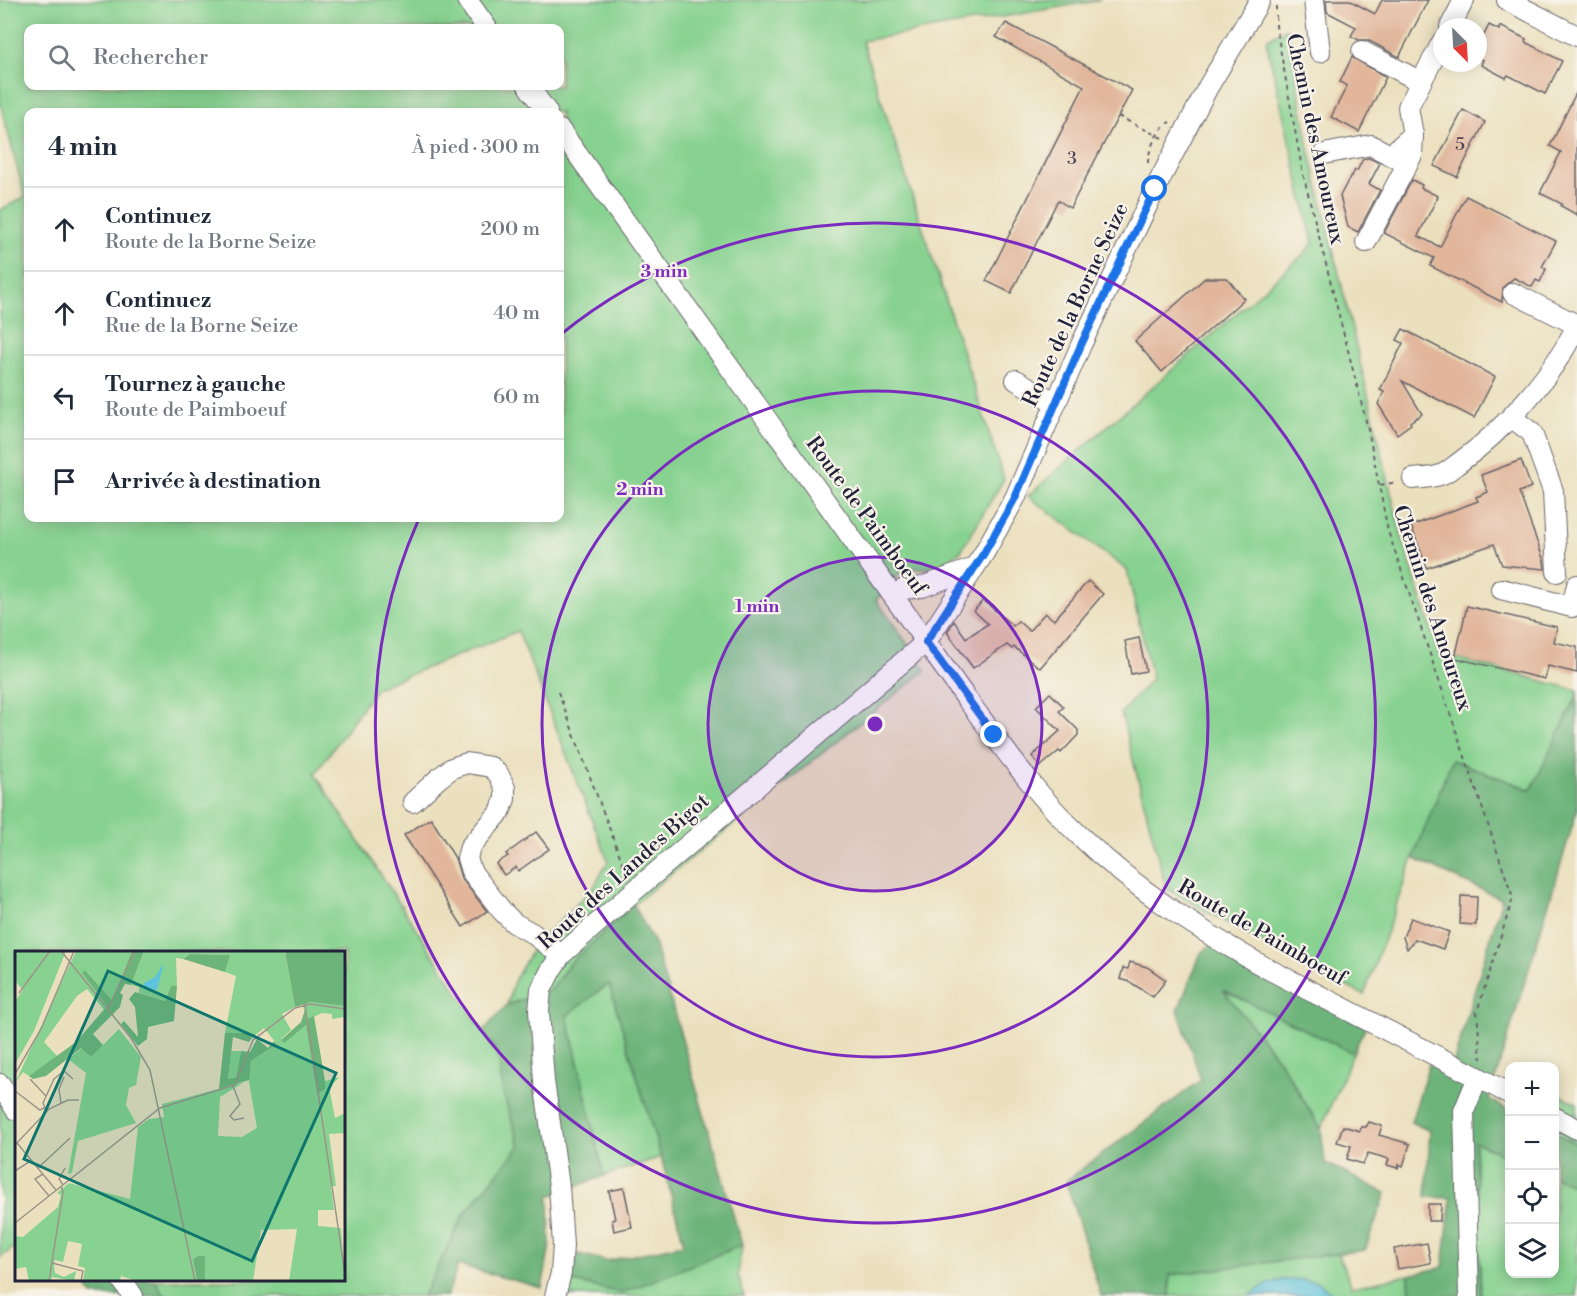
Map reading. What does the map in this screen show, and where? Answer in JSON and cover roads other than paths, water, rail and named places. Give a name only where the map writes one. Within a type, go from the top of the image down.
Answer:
[{"type":"street","points":[[467,0],[484,24]]},
{"type":"street","name":"Route de la Borne Seize","points":[[926,642],[974,568],[1015,498],[1081,345],[1208,87],[1268,0]]},
{"type":"street","points":[[1314,0],[1320,52]]},
{"type":"street","points":[[1455,18],[1464,0]]},
{"type":"street","points":[[1507,0],[1534,6],[1577,36]]},
{"type":"street","points":[[1362,51],[1421,82]]},
{"type":"street","points":[[1366,242],[1412,155],[1413,135],[1408,107],[1433,59]]},
{"type":"street","points":[[531,90],[544,108]]},
{"type":"street","points":[[1324,154],[1371,145],[1394,157],[1398,148],[1413,135]]},
{"type":"street","name":"Route de Paimboeuf","points":[[564,136],[1019,770],[1080,836],[1118,870],[1163,905],[1233,949],[1505,1092]]},
{"type":"street","points":[[1413,479],[1442,475],[1476,450],[1511,417],[1561,354],[1576,331],[1513,293]]},
{"type":"street","points":[[1016,380],[1056,403]]},
{"type":"street","points":[[1511,417],[1532,433],[1553,491],[1557,572]]},
{"type":"street","points":[[893,596],[904,589],[922,587],[974,568]]},
{"type":"street","points":[[1501,589],[1572,607],[1577,585]]},
{"type":"street","name":"Route des Landes Bigot","points":[[555,1296],[561,1273],[563,1245],[559,1186],[544,1081],[539,1011],[541,990],[550,970],[561,956],[633,892],[926,642]]},
{"type":"street","points":[[413,802],[452,768],[467,763],[491,767],[499,775],[505,788],[505,799],[500,812],[470,847],[468,858],[471,871],[514,923],[532,933],[561,956]]},
{"type":"street","points":[[1469,1296],[1464,1111],[1478,1077]]},
{"type":"street","points":[[0,1084],[15,1108]]},
{"type":"street","points":[[1559,1120],[1577,1129]]},
{"type":"street","points":[[123,1281],[133,1296]]},
{"type":"water","points":[[1293,1279],[1318,1282],[1334,1296],[1250,1296],[1270,1283]]}]
